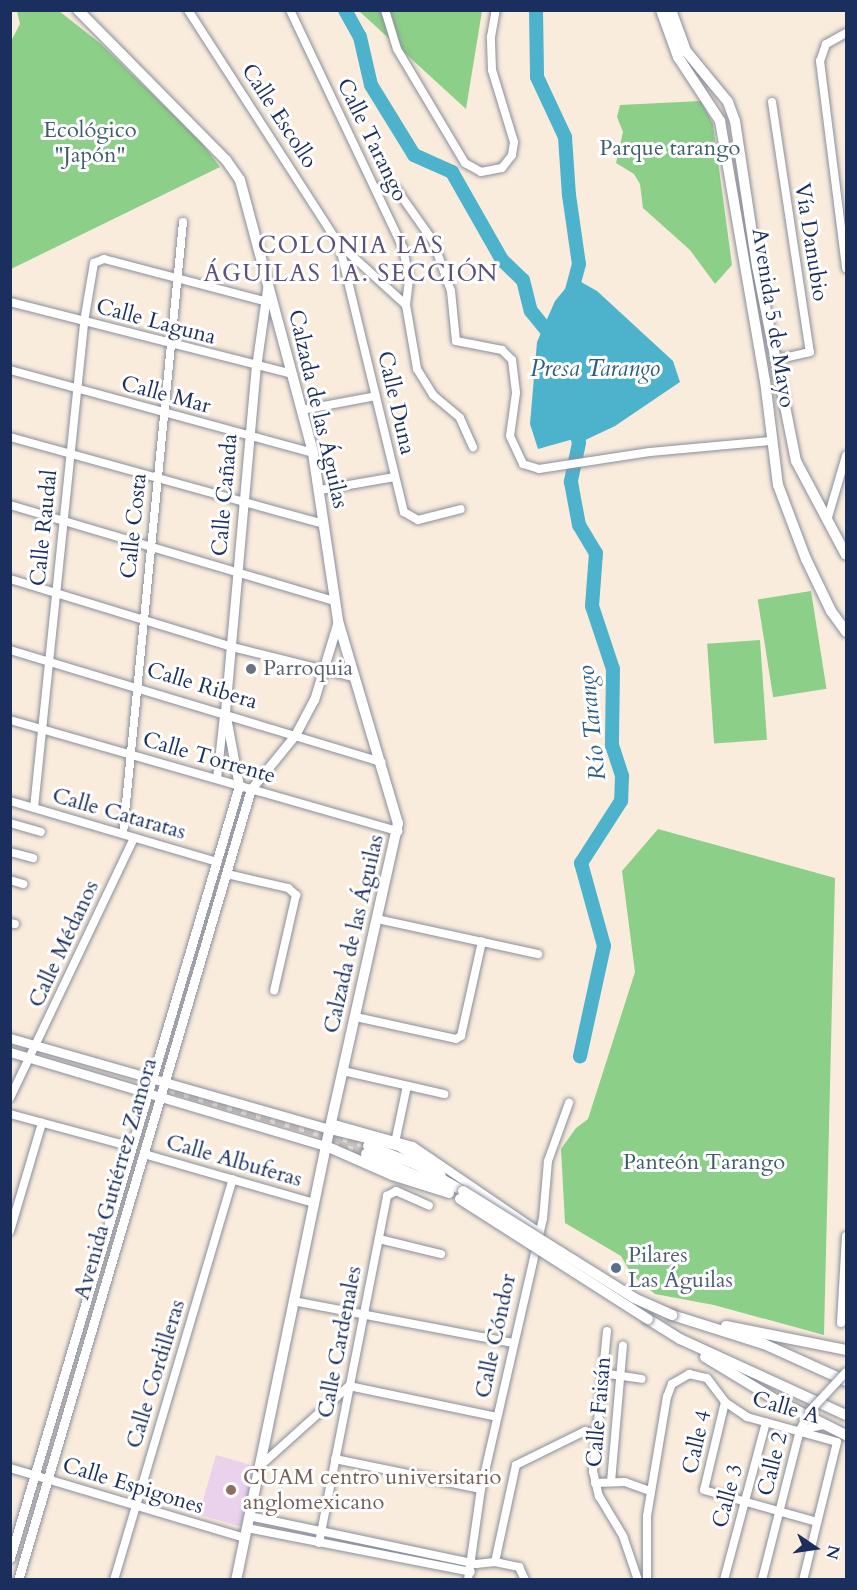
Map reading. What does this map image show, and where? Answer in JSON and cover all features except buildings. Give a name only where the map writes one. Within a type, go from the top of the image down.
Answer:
[{"type":"main road","name":"Calzada de las Águilas","points":[[78,10],[232,166],[240,180],[313,453],[338,621],[353,677],[396,810],[398,831],[326,1146],[236,1580]]},
{"type":"main road","name":"Avenida 5 de Mayo","points":[[661,10],[678,57],[720,121],[765,381],[771,441],[784,505],[831,611],[846,632]]},
{"type":"main road","name":"Avenida 5 de Mayo","points":[[671,10],[686,51],[728,102],[735,121],[775,360],[796,460],[828,516],[846,555]]},
{"type":"main road","points":[[331,1126],[399,1146],[436,1168],[441,1176],[462,1195],[680,1340],[826,1425],[846,1434]]},
{"type":"main road","points":[[326,1146],[392,1175],[462,1195],[634,1298],[676,1316],[764,1344],[846,1381]]},
{"type":"main road","points":[[441,1176],[367,1150],[412,1171],[449,1193]]},
{"type":"main road","points":[[676,1316],[846,1350]]},
{"type":"main road","points":[[680,1340],[846,1415]]},
{"type":"street","name":"Calle Escollo","points":[[188,10],[338,243]]},
{"type":"street","name":"Calle Tarango","points":[[290,10],[376,189],[408,266],[405,305],[417,369],[433,395],[460,418],[473,447]]},
{"type":"street","points":[[385,10],[397,49],[442,125],[465,163],[481,172],[502,168],[513,149],[492,70],[491,37],[496,10]]},
{"type":"street","points":[[846,33],[826,44],[820,62],[846,268]]},
{"type":"street","name":"Vía Danubio","points":[[772,102],[810,352],[775,360]]},
{"type":"street","points":[[376,189],[390,185],[398,190],[433,241],[451,291],[456,341],[502,350],[512,360],[516,393],[511,444],[523,464],[548,468],[603,459],[771,441]]},
{"type":"street","name":"Calle Costa","points":[[123,834],[168,344],[183,222]]},
{"type":"street","points":[[338,243],[405,305]]},
{"type":"street","name":"Calle Duna","points":[[338,243],[404,512],[412,518],[461,509]]},
{"type":"street","name":"Calle Raudal","points":[[34,808],[40,729],[84,322],[92,269],[104,259],[176,279]]},
{"type":"street","points":[[176,279],[264,301]]},
{"type":"street","name":"Calle Cañada","points":[[218,779],[232,647],[256,367],[268,283]]},
{"type":"street","name":"Calle Laguna","points":[[10,302],[256,367],[292,374]]},
{"type":"street","name":"Calle Mar","points":[[10,370],[162,414],[313,453]]},
{"type":"street","points":[[302,410],[376,396]]},
{"type":"street","points":[[10,437],[156,480],[324,524]]},
{"type":"street","points":[[828,516],[846,456]]},
{"type":"street","points":[[320,490],[394,477]]},
{"type":"street","points":[[10,505],[334,602]]},
{"type":"street","points":[[10,579],[232,647],[353,677]]},
{"type":"street","points":[[251,789],[295,735],[326,671],[338,621]]},
{"type":"street","name":"Calle Ribera","points":[[10,650],[136,685],[381,762]]},
{"type":"street","name":"Calle Cañada","points":[[225,712],[239,786]]},
{"type":"street","name":"Calle Torrente","points":[[10,720],[398,831]]},
{"type":"street","name":"Avenida Gutiérrez Zamora","points":[[10,1558],[239,786]]},
{"type":"street","name":"Avenida Gutiérrez Zamora","points":[[18,1580],[251,789]]},
{"type":"street","name":"Calle Cataratas","points":[[10,801],[217,862]]},
{"type":"street","points":[[10,823],[41,832]]},
{"type":"street","name":"Calle Médanos","points":[[10,1098],[134,838]]},
{"type":"street","points":[[10,852],[33,858]]},
{"type":"street","points":[[227,874],[288,888],[296,895],[274,991]]},
{"type":"street","points":[[10,880],[23,884]]},
{"type":"street","points":[[205,901],[218,905]]},
{"type":"street","points":[[377,919],[538,954]]},
{"type":"street","points":[[356,1017],[456,1039],[461,1036],[482,941]]},
{"type":"street","points":[[10,1038],[163,1083],[331,1126],[396,1138],[426,1154],[539,1232]]},
{"type":"street","points":[[10,1052],[326,1146]]},
{"type":"street","points":[[344,1071],[444,1094]]},
{"type":"street","points":[[396,1138],[407,1086]]},
{"type":"street","name":"Calle Cóndor","points":[[469,1577],[473,1562],[481,1490],[539,1232],[548,1161],[569,1103]]},
{"type":"street","name":"Calle Albuferas","points":[[10,1114],[132,1147]]},
{"type":"street","points":[[10,1231],[42,1123]]},
{"type":"street","name":"Calle Albuferas","points":[[144,1154],[314,1203]]},
{"type":"street","name":"Calle Cordilleras","points":[[114,1580],[233,1179]]},
{"type":"street","name":"Calle Cardenales","points":[[319,1543],[363,1315],[392,1190],[429,1206]]},
{"type":"street","points":[[842,1323],[846,1236]]},
{"type":"street","points":[[379,1239],[441,1254]]},
{"type":"street","points":[[293,1300],[513,1343]]},
{"type":"street","points":[[607,1331],[596,1435],[595,1483],[623,1536],[638,1580]]},
{"type":"street","name":"Calle Faisán","points":[[611,1482],[623,1346]]},
{"type":"street","points":[[602,1372],[642,1379]]},
{"type":"street","name":"Calle 2","points":[[762,1580],[800,1430],[808,1413],[846,1372]]},
{"type":"street","name":"Calle A","points":[[650,1491],[672,1384],[678,1378],[698,1375],[712,1383],[725,1402],[735,1411],[837,1442],[817,1522]]},
{"type":"street","points":[[260,1466],[349,1386],[497,1417]]},
{"type":"street","name":"Calle 4","points":[[725,1402],[704,1490],[744,1502]]},
{"type":"street","name":"Calle 3","points":[[724,1580],[766,1422]]},
{"type":"street","points":[[800,1430],[826,1425]]},
{"type":"street","points":[[495,1562],[516,1465],[585,1431],[596,1435]]},
{"type":"street","points":[[335,1459],[481,1490]]},
{"type":"street","name":"Calle Espigones","points":[[10,1468],[136,1505],[246,1533],[319,1543],[469,1577]]},
{"type":"street","points":[[595,1483],[611,1482],[650,1491],[645,1539],[647,1580]]},
{"type":"street","points":[[744,1502],[817,1522],[803,1580]]},
{"type":"street","points":[[249,1516],[473,1562],[495,1562],[519,1567],[525,1580]]},
{"type":"shaded area","name":"CUAM centro universitario anglomexicano","points":[[216,1455],[258,1467],[241,1527],[199,1515]]},
{"type":"green space","name":"Ecológico \"Japón\"","points":[[17,11],[59,11],[101,44],[202,143],[220,167],[11,269],[10,43],[20,24]]},
{"type":"green space","points":[[359,11],[482,11],[466,109]]},
{"type":"green space","name":"Parque tarango","points":[[701,101],[713,124],[732,265],[715,284],[690,250],[643,208],[640,184],[634,174],[616,163],[623,132],[617,117],[620,105]]},
{"type":"green space","points":[[811,591],[826,689],[773,697],[758,599]]},
{"type":"green space","points":[[760,640],[767,740],[714,743],[707,644]]},
{"type":"green space","name":"Panteón Tarango","points":[[658,829],[835,878],[824,1335],[714,1305],[655,1294],[632,1275],[621,1256],[565,1223],[561,1149],[576,1128],[588,1119],[635,972],[622,871]]},
{"type":"water","name":"Presa Tarango","points":[[574,278],[597,291],[673,361],[680,382],[615,426],[579,443],[570,440],[538,449],[530,424],[537,342],[555,301]]},
{"type":"waterway","points":[[345,10],[360,37],[371,85],[414,155],[452,172],[502,260],[523,280],[531,311],[556,342]]},
{"type":"waterway","points":[[536,10],[537,77],[565,137],[569,195],[579,264],[571,294]]},
{"type":"waterway","name":"Río Tarango","points":[[575,427],[579,443],[571,482],[579,525],[596,553],[592,606],[613,669],[612,745],[622,776],[621,801],[581,863],[604,946],[580,1056]]},
{"type":"tunnel","points":[[175,1090],[368,1146]]},
{"type":"tunnel","points":[[324,1141],[366,1154]]},
{"type":"place","name":"Parroquia","points":[[251,669]]},
{"type":"place","name":"Pilares Las Águilas","points":[[616,1268]]},
{"type":"place","name":"CUAM centro universitario anglomexicano","points":[[231,1490]]},
{"type":"district","name":"COLONIA LAS ÁGUILAS 1A. SECCIÓN","points":[[351,260]]}]
